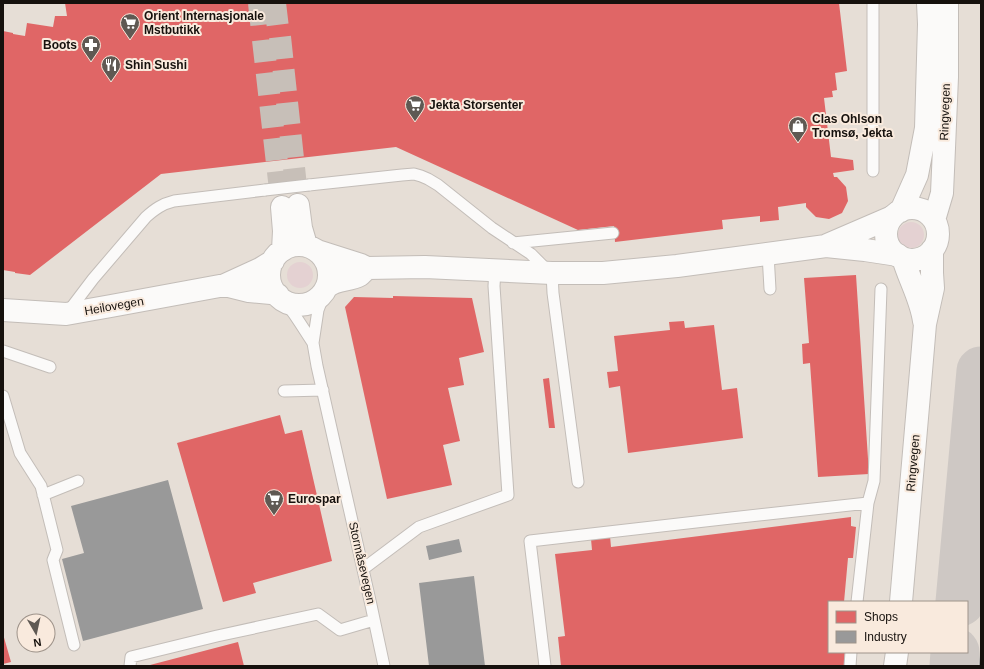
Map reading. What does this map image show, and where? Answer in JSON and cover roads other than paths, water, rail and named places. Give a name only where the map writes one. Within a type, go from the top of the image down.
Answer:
[{"type":"street","name":"Ringvegen","points":[[896,214],[917,175],[926,128],[929,24],[928,3]]},
{"type":"street","name":"Ringvegen","points":[[934,220],[942,193],[948,3]]},
{"type":"street","points":[[281,298],[274,290],[270,281],[270,271],[278,256],[290,206],[312,248],[325,259],[329,270],[329,280],[326,288]]},
{"type":"street","points":[[225,285],[260,269],[278,256],[287,247],[297,245],[312,248],[367,268],[425,267],[551,273],[604,273],[677,266],[826,246],[865,250],[913,260],[919,259],[932,250],[937,241],[937,225],[925,211],[907,208],[826,246]]},
{"type":"street","points":[[896,214],[887,227],[886,238],[890,248],[900,257]]},
{"type":"street","name":"Ringvegen","points":[[901,601],[925,324],[933,288],[932,250]]},
{"type":"street","name":"Ringvegen","points":[[900,257],[920,301],[925,324]]},
{"type":"street","points":[[225,285],[249,291],[271,293],[288,302],[298,305],[312,302],[320,296],[329,285],[352,278],[367,268]]},
{"type":"street","name":"Heilovegen","points":[[3,310],[66,314],[225,285]]},
{"type":"street","points":[[895,666],[896,653]]},
{"type":"lane","points":[[873,3],[873,170]]},
{"type":"lane","points":[[66,314],[84,290],[141,222],[153,210],[161,206],[174,201],[265,190],[402,175],[414,174],[421,176],[438,185],[513,243],[531,254],[551,273],[578,482]]},
{"type":"lane","points":[[513,243],[613,233]]},
{"type":"lane","points":[[768,254],[770,288]]},
{"type":"lane","points":[[363,569],[420,526],[508,495],[494,286],[495,270]]},
{"type":"lane","points":[[313,343],[318,310],[326,288]]},
{"type":"lane","points":[[857,601],[868,503],[874,481],[881,288]]},
{"type":"lane","points":[[281,298],[294,314],[313,343]]},
{"type":"lane","name":"Stormåsevegen","points":[[313,343],[384,666]]},
{"type":"lane","points":[[3,351],[50,367]]},
{"type":"lane","points":[[284,391],[323,390]]},
{"type":"lane","points":[[3,396],[20,453],[41,486],[57,550],[53,560],[74,645]]},
{"type":"lane","points":[[43,495],[78,481]]},
{"type":"lane","points":[[545,666],[530,541],[868,503]]},
{"type":"lane","points":[[130,666],[131,657],[318,614],[340,630],[374,620]]},
{"type":"lane","points":[[850,666],[851,653]]},
{"type":"tunnel","points":[[259,3],[262,31]]},
{"type":"tunnel","points":[[275,3],[278,28]]},
{"type":"tunnel","points":[[280,37],[298,205]]},
{"type":"tunnel","points":[[263,40],[282,207]]},
{"type":"place","name":"Orient Internasjonale Mstbutikk","points":[[130,40]]},
{"type":"place","name":"Boots","points":[[91,62]]},
{"type":"place","name":"Shin Sushi","points":[[111,82]]},
{"type":"place","name":"Jekta Storsenter","points":[[415,122]]},
{"type":"place","name":"Clas Ohlson Tromsø, Jekta","points":[[798,143]]},
{"type":"place","name":"Eurospar","points":[[274,516]]}]
